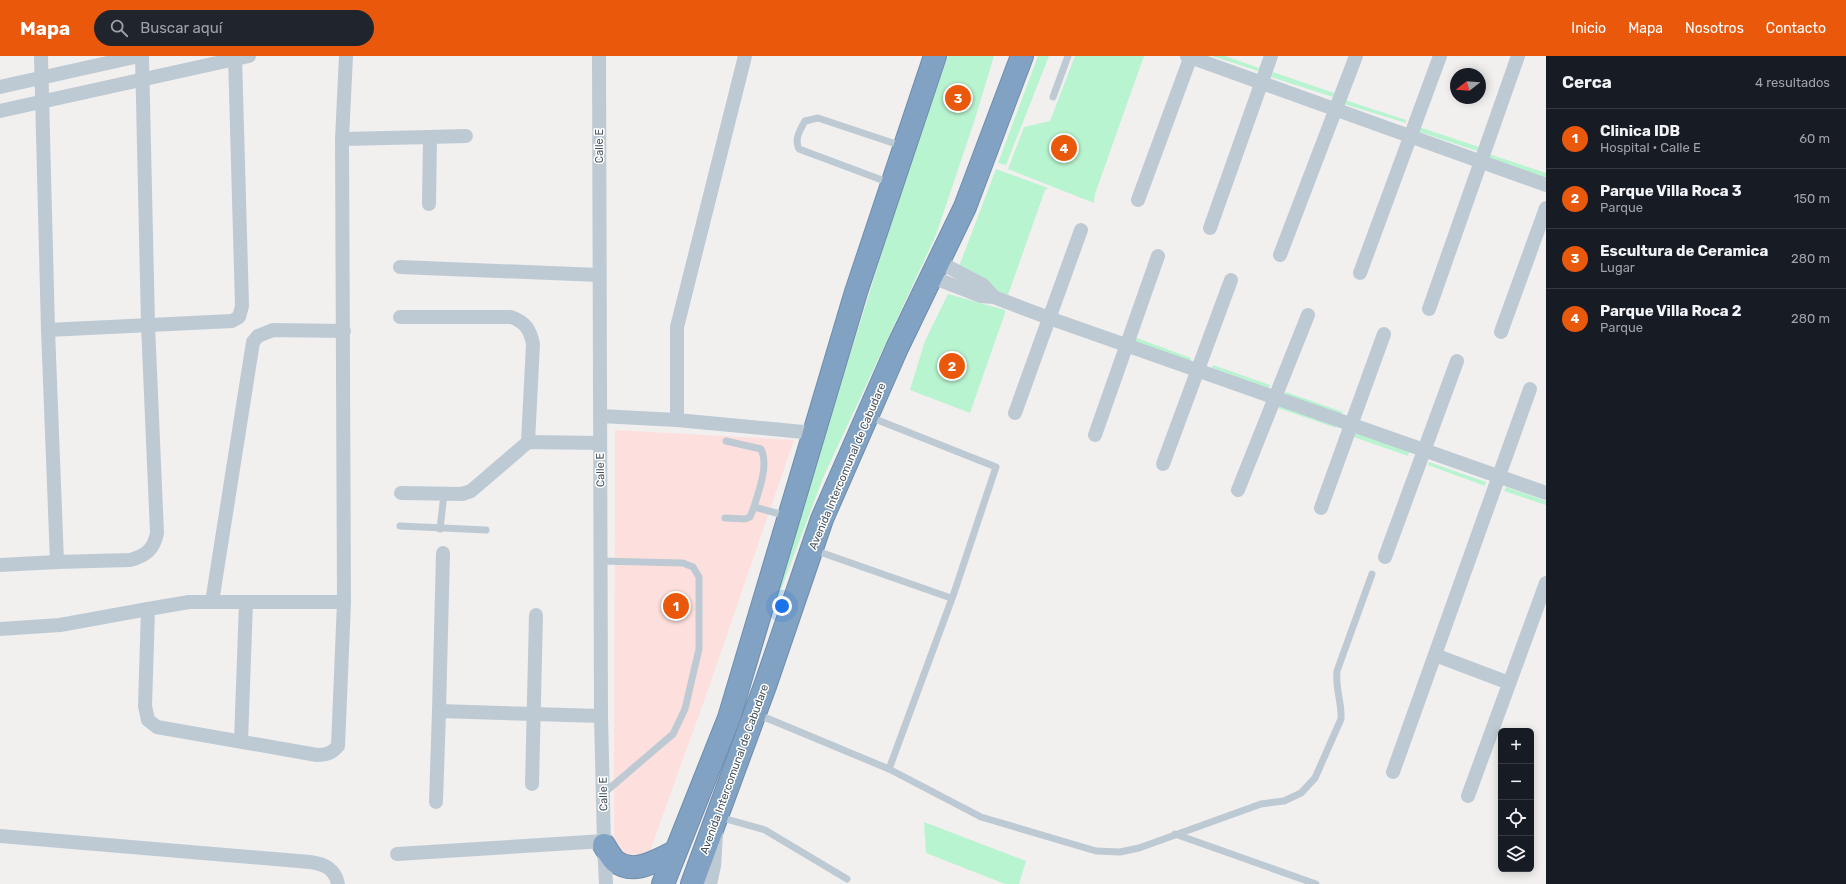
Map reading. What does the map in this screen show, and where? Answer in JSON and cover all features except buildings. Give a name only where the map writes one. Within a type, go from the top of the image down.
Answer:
[{"type":"highway","name":"Avenida Intercomunal de Cabudare","points":[[665,879],[729,718],[856,292],[935,56]]},
{"type":"highway","name":"Avenida Intercomunal de Cabudare","points":[[692,884],[755,713],[822,519],[965,207],[1022,56]]},
{"type":"highway","points":[[604,843],[615,861],[626,867],[641,867],[675,852]]},
{"type":"highway","points":[[628,884],[638,878],[665,879]]},
{"type":"street","points":[[41,56],[56,562]]},
{"type":"street","points":[[0,87],[141,56],[148,325],[157,533],[155,543],[150,551],[141,557],[130,560],[0,565]]},
{"type":"street","points":[[0,111],[42,103],[250,56]]},
{"type":"street","points":[[148,609],[145,706],[148,720],[157,727],[317,755],[324,755],[332,752],[338,746],[344,602],[342,139],[346,56]]},
{"type":"street","name":"Calle E","points":[[599,56],[601,716],[602,794],[606,884]]},
{"type":"street","points":[[677,420],[677,327],[745,56]]},
{"type":"street","points":[[1138,200],[1189,56],[1546,185]]},
{"type":"street","points":[[1210,228],[1271,56]]},
{"type":"street","points":[[1280,255],[1356,56]]},
{"type":"street","points":[[1360,273],[1440,56]]},
{"type":"street","points":[[1430,309],[1518,56]]},
{"type":"street","points":[[48,330],[232,321],[239,317],[242,299],[236,58]]},
{"type":"street","points":[[342,139],[466,136]]},
{"type":"street","points":[[429,204],[430,137]]},
{"type":"street","points":[[1501,332],[1546,208]]},
{"type":"street","points":[[1015,413],[1081,230]]},
{"type":"street","points":[[1095,435],[1158,256]]},
{"type":"street","points":[[400,267],[599,275]]},
{"type":"street","points":[[935,270],[981,296],[994,297],[1049,318],[1546,493]]},
{"type":"street","points":[[1163,464],[1231,280]]},
{"type":"street","points":[[1238,490],[1308,315]]},
{"type":"street","points":[[400,317],[512,317],[522,321],[531,332],[533,344],[528,442]]},
{"type":"street","points":[[212,602],[253,342],[258,336],[273,330],[344,331]]},
{"type":"street","points":[[1321,508],[1384,334]]},
{"type":"street","points":[[1384,557],[1426,450],[1458,361]]},
{"type":"street","points":[[1393,772],[1530,389]]},
{"type":"street","points":[[600,416],[677,420],[814,433]]},
{"type":"street","points":[[401,493],[462,494],[471,491],[528,442],[599,443]]},
{"type":"street","points":[[436,802],[443,553]]},
{"type":"street","points":[[1468,796],[1546,583]]},
{"type":"street","points":[[0,629],[60,625],[189,602],[344,602]]},
{"type":"street","points":[[241,741],[246,602]]},
{"type":"street","points":[[532,784],[532,714],[536,615]]},
{"type":"street","points":[[1434,655],[1510,683]]},
{"type":"street","points":[[439,711],[601,716]]},
{"type":"street","points":[[710,884],[714,866],[718,815]]},
{"type":"street","points":[[0,836],[310,862],[328,867],[335,874],[338,884]]},
{"type":"street","points":[[397,854],[604,843]]},
{"type":"lane","points":[[1053,97],[1068,56]]},
{"type":"lane","points":[[892,184],[799,149],[797,145],[798,133],[805,121],[818,118],[904,147]]},
{"type":"lane","points":[[868,416],[912,432],[996,467],[951,598],[889,769]]},
{"type":"lane","points":[[725,518],[745,519],[750,517],[754,507],[765,458],[761,449],[726,441]]},
{"type":"lane","points":[[440,529],[444,494]]},
{"type":"lane","points":[[754,507],[789,517]]},
{"type":"lane","points":[[400,526],[486,530]]},
{"type":"lane","points":[[812,549],[951,598]]},
{"type":"lane","points":[[600,561],[683,563],[693,567],[699,576],[699,649],[685,709],[673,734],[602,794]]},
{"type":"lane","points":[[755,713],[889,769],[981,817],[1096,851],[1120,852],[1139,848],[1261,804],[1284,801],[1301,793],[1315,778],[1341,719],[1335,682],[1337,672],[1372,574]]},
{"type":"lane","points":[[718,815],[765,830],[847,879]]},
{"type":"lane","points":[[1175,834],[1316,884]]},
{"type":"shaded area","points":[[615,430],[794,440],[709,687],[648,857],[628,858],[614,839]]},
{"type":"green space","points":[[948,56],[994,56],[974,122],[936,235],[823,478],[755,659],[904,182]]},
{"type":"green space","points":[[1038,56],[1049,56],[1006,165],[998,163]]},
{"type":"green space","points":[[1075,56],[1144,56],[1095,194],[1094,203],[1008,169],[1024,127],[1050,121]]},
{"type":"green space","points":[[1212,56],[1225,56],[1259,68],[1258,71]]},
{"type":"green space","points":[[1273,72],[1334,93],[1333,97],[1271,77]]},
{"type":"green space","points":[[1345,100],[1406,120],[1406,123],[1344,104]]},
{"type":"green space","points":[[1419,127],[1479,147],[1477,151],[1417,131]]},
{"type":"green space","points":[[1489,154],[1546,173],[1546,178],[1488,158]]},
{"type":"green space","points":[[996,169],[1048,188],[1045,190],[1008,295],[955,277]]},
{"type":"green space","points":[[948,294],[1005,310],[970,413],[910,390],[925,341]]},
{"type":"green space","points":[[1134,337],[1191,358],[1190,361],[1133,341]]},
{"type":"green space","points":[[1213,365],[1270,385],[1269,388],[1212,368]]},
{"type":"green space","points":[[1286,392],[1343,412],[1341,415],[1284,395]]},
{"type":"green space","points":[[1280,405],[1337,425],[1336,428],[1278,408]]},
{"type":"green space","points":[[1353,432],[1409,452],[1408,456],[1351,436]]},
{"type":"green space","points":[[1429,462],[1486,482],[1485,486],[1428,465]]},
{"type":"green space","points":[[1506,487],[1546,501],[1546,505],[1504,491]]},
{"type":"green space","points":[[924,822],[1026,861],[1019,884],[1005,884],[926,853]]},
{"type":"place","name":"Escultura de Ceramica","points":[[958,98]]},
{"type":"place","name":"Parque Villa Roca 2","points":[[1064,148]]},
{"type":"place","name":"Parque Villa Roca 3","points":[[952,366]]},
{"type":"place","name":"Clinica IDB","points":[[676,606]]}]
